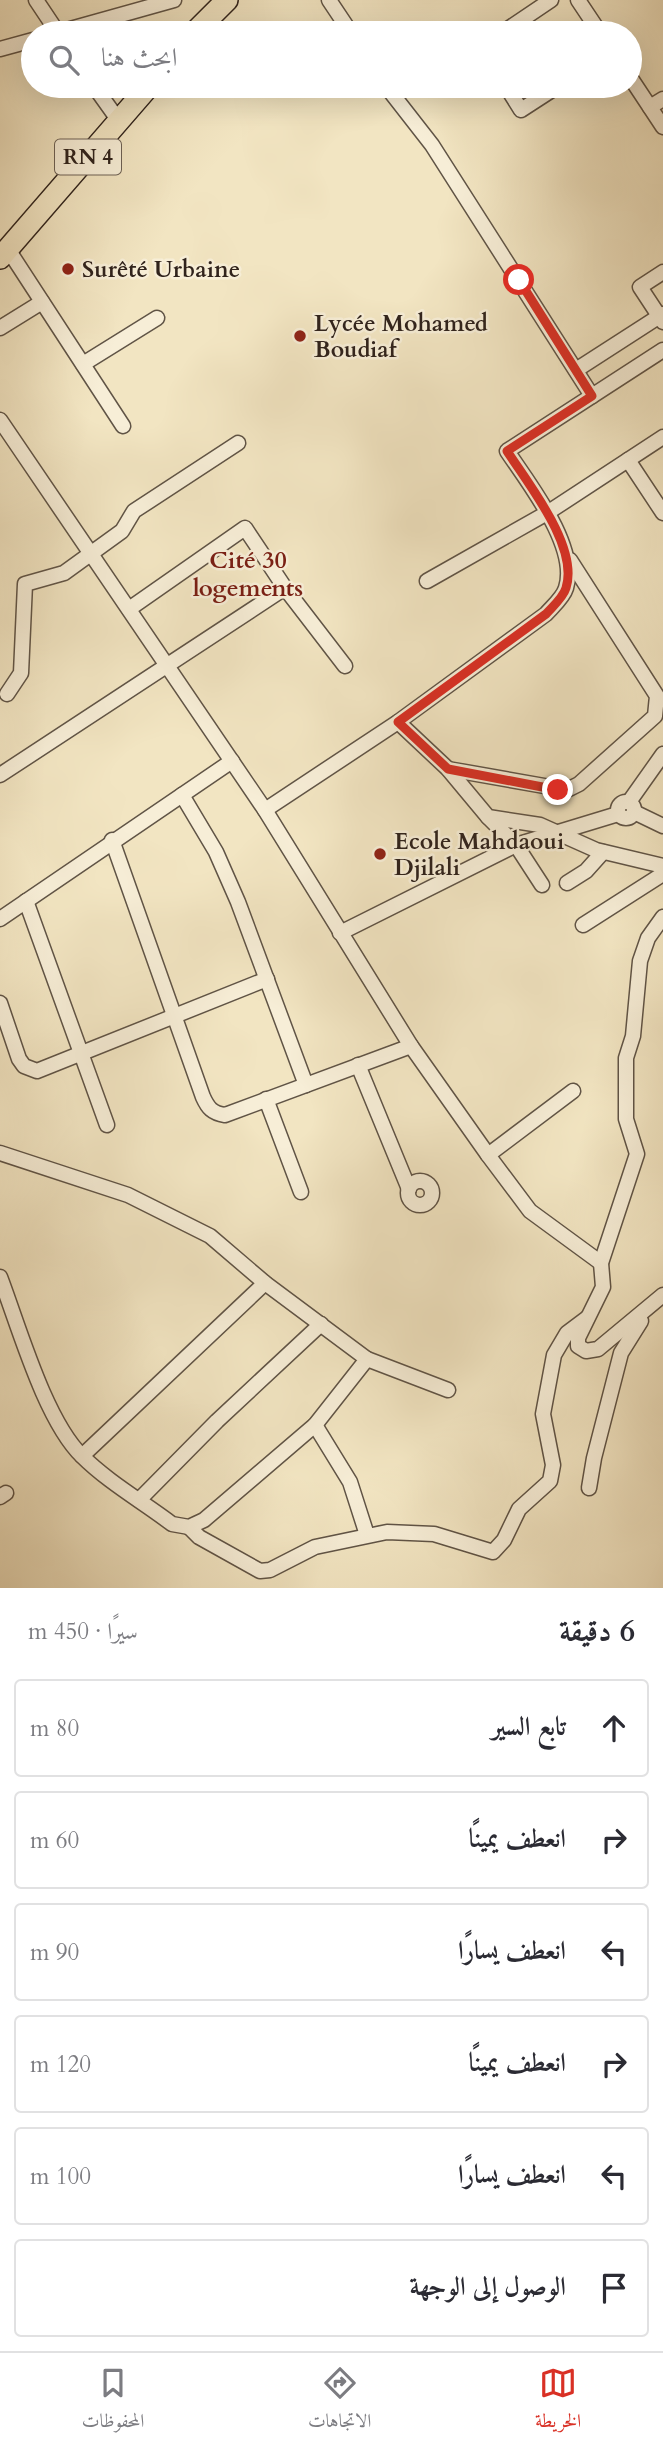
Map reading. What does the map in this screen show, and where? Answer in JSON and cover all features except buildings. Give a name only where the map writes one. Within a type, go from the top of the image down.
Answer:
[{"type":"main road","points":[[206,21],[227,0]]},
{"type":"main road","name":"RN 4","points":[[0,273],[6,256],[27,227],[139,98]]},
{"type":"street","points":[[36,0],[49,21]]},
{"type":"street","points":[[100,21],[174,0]]},
{"type":"street","points":[[329,0],[343,21]]},
{"type":"street","points":[[520,21],[551,0]]},
{"type":"street","points":[[578,0],[592,21]]},
{"type":"street","points":[[0,49],[21,43]]},
{"type":"street","points":[[642,95],[663,127]]},
{"type":"street","points":[[103,98],[119,121]]},
{"type":"street","points":[[395,98],[432,145],[592,396]]},
{"type":"street","points":[[514,98],[522,110],[540,98]]},
{"type":"street","points":[[650,107],[663,99]]},
{"type":"street","points":[[6,256],[42,302],[123,426]]},
{"type":"street","points":[[576,370],[662,318],[640,288],[663,272]]},
{"type":"street","points":[[0,328],[42,302]]},
{"type":"street","points":[[83,364],[157,318]]},
{"type":"street","points":[[663,350],[507,451],[547,513],[567,556],[657,696],[663,728]]},
{"type":"street","points":[[0,420],[265,810],[411,1046],[488,1155],[530,1211],[601,1263]]},
{"type":"street","points":[[427,581],[547,513],[663,437]]},
{"type":"street","points":[[7,694],[21,673],[25,583],[64,573],[122,530],[134,511],[239,443]]},
{"type":"street","points":[[628,460],[663,511]]},
{"type":"street","points":[[129,609],[244,528],[285,588],[345,666]]},
{"type":"street","points":[[265,810],[398,722],[546,614],[565,591],[569,571],[567,556]]},
{"type":"street","points":[[0,775],[285,588]]},
{"type":"street","points":[[448,769],[567,790],[579,784],[648,726],[658,706]]},
{"type":"street","points":[[398,722],[448,769],[488,817],[516,845],[542,885]]},
{"type":"street","points":[[631,812],[663,754]]},
{"type":"street","points":[[0,919],[112,840],[232,761]]},
{"type":"street","points":[[182,795],[216,852],[306,1085]]},
{"type":"street","points":[[340,933],[516,845],[631,812],[663,813]]},
{"type":"street","points":[[631,812],[663,826]]},
{"type":"street","points":[[488,817],[540,825],[603,852],[663,866]]},
{"type":"street","points":[[112,840],[208,1108],[216,1114],[225,1115],[411,1046]]},
{"type":"street","points":[[567,883],[586,871],[603,852]]},
{"type":"street","points":[[583,925],[663,874]]},
{"type":"street","points":[[26,901],[107,1125]]},
{"type":"street","points":[[663,917],[648,938],[640,961],[633,1035],[625,1067],[626,1119],[637,1154],[601,1263],[603,1287],[578,1338],[578,1346],[586,1351],[598,1349],[663,1295]]},
{"type":"street","points":[[0,1003],[24,1066],[37,1071],[267,979]]},
{"type":"street","points":[[359,1065],[409,1189]]},
{"type":"street","points":[[488,1155],[573,1091]]},
{"type":"street","points":[[266,1100],[301,1192]]},
{"type":"street","points":[[0,1153],[128,1195],[210,1236],[265,1283],[367,1359],[448,1390]]},
{"type":"street","points":[[0,1277],[52,1412],[82,1456],[172,1524],[189,1527],[199,1537],[260,1571],[270,1570],[315,1547],[367,1535],[434,1534],[484,1552],[493,1552],[499,1547],[519,1509],[550,1481],[553,1465],[543,1427],[543,1414],[554,1355],[567,1333],[587,1318]]},
{"type":"street","points":[[82,1456],[265,1283]]},
{"type":"street","points":[[589,1489],[593,1458],[621,1353],[647,1310]]},
{"type":"street","points":[[139,1500],[217,1421],[321,1324]]},
{"type":"street","points":[[189,1527],[204,1520],[315,1425],[367,1359]]},
{"type":"street","points":[[315,1425],[350,1482],[367,1535]]},
{"type":"place","name":"Surêté Urbaine","points":[[68,269]]},
{"type":"place","name":"Lycée Mohamed Boudiaf","points":[[300,336]]},
{"type":"place","name":"Ecole Mahdaoui Djilali","points":[[380,854]]},
{"type":"district","name":"Cité 30 logements","points":[[248,574]]},
{"type":"route","points":[[519,280],[592,396],[507,451],[547,513],[567,556],[569,571],[565,591],[546,614],[398,722],[448,769],[558,790]]}]
